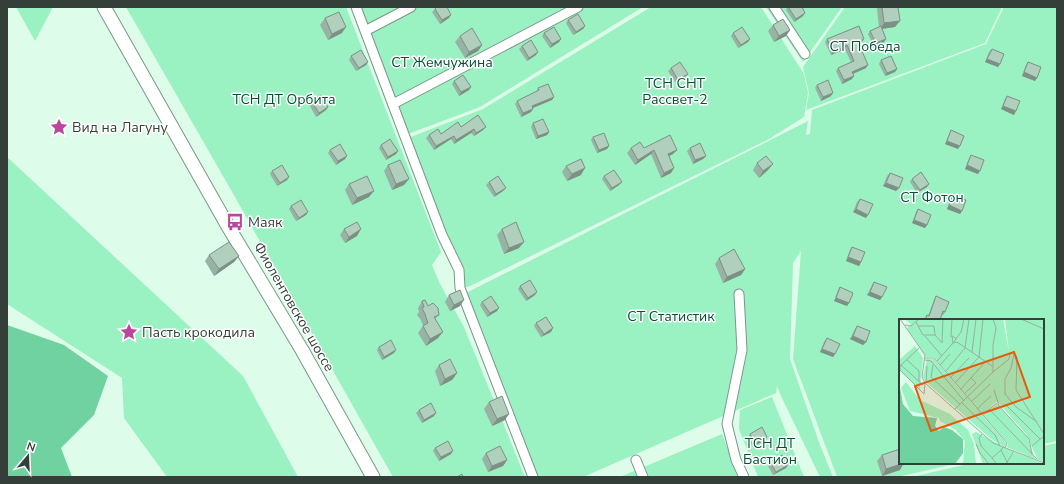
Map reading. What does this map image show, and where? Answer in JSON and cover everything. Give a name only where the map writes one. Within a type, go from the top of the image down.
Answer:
[{"type":"main road","name":"Фиолентовское шоссе","points":[[104,7],[204,184],[302,350],[373,477]]},
{"type":"street","points":[[356,7],[442,236],[459,270],[460,288],[533,477]]},
{"type":"street","points":[[365,31],[411,7]]},
{"type":"street","points":[[392,104],[578,7]]},
{"type":"street","points":[[774,7],[805,54]]},
{"type":"street","points":[[739,294],[742,350],[727,424],[736,460],[744,477]]},
{"type":"street","points":[[636,460],[644,477]]},
{"type":"green space","points":[[16,7],[53,7],[35,41]]},
{"type":"green space","name":"ТСН ДТ Орбита","points":[[126,7],[346,7],[441,252],[432,265],[439,282],[464,327],[525,477],[393,477]]},
{"type":"green space","name":"СТ Жемчужина","points":[[360,7],[643,7],[480,107],[408,134]]},
{"type":"green space","name":"ТСН СНТ Рассвет-2","points":[[651,7],[761,7],[804,74],[808,93],[804,117],[769,139],[468,287],[461,287],[408,138],[483,109]]},
{"type":"green space","points":[[766,7],[842,7],[803,62]]},
{"type":"green space","name":"СТ Победа","points":[[845,7],[1002,7],[985,43],[806,110],[809,93],[803,67]]},
{"type":"green space","points":[[1004,7],[1057,7],[1057,441],[1044,444],[1044,319],[899,319],[899,464],[955,464],[897,477],[837,477],[793,359],[801,251],[793,263],[790,359],[820,445],[833,477],[820,477],[777,386],[776,393],[583,477],[538,477],[466,293],[808,121],[806,135],[810,134],[812,110],[986,44]]},
{"type":"green space","points":[[7,157],[243,376],[298,477],[167,477],[124,418],[122,378],[7,304]]},
{"type":"green space","name":"ТСН ДТ Бастион","points":[[772,397],[804,477],[758,477],[739,429],[740,410]]},
{"type":"green space","points":[[722,434],[738,477],[620,477]]},
{"type":"green space","points":[[1057,443],[1057,477],[912,477],[968,464],[1044,464],[1044,446]]},
{"type":"shaded area","points":[[7,325],[64,345],[108,376],[94,415],[61,448],[72,477],[7,477]]},
{"type":"building","points":[[437,7],[447,7],[451,15],[442,20],[435,9]]},
{"type":"building","points":[[788,7],[802,7],[805,13],[796,19]]},
{"type":"building","points":[[882,7],[898,7],[900,21],[884,23]]},
{"type":"building","points":[[339,12],[346,27],[332,34],[325,18]]},
{"type":"building","points":[[578,14],[585,26],[576,32],[568,20]]},
{"type":"building","points":[[783,19],[790,30],[779,36],[773,25]]},
{"type":"building","points":[[859,26],[864,39],[858,42],[868,65],[852,72],[854,76],[844,80],[838,68],[854,61],[847,45],[833,52],[827,39]]},
{"type":"building","points":[[881,26],[886,39],[876,43],[870,31]]},
{"type":"building","points":[[554,27],[561,39],[552,44],[544,33]]},
{"type":"building","points":[[742,27],[750,39],[741,45],[733,33]]},
{"type":"building","points":[[472,28],[482,45],[469,52],[460,36]]},
{"type":"building","points":[[531,40],[538,52],[529,58],[522,46]]},
{"type":"building","points":[[992,49],[1004,54],[1000,64],[987,59]]},
{"type":"building","points":[[361,50],[368,62],[359,68],[351,56]]},
{"type":"building","points":[[891,56],[897,69],[887,73],[881,60]]},
{"type":"building","points":[[680,62],[688,74],[678,80],[671,68]]},
{"type":"building","points":[[1028,62],[1041,67],[1037,78],[1024,72]]},
{"type":"building","points":[[463,75],[471,87],[461,92],[454,81]]},
{"type":"building","points":[[828,80],[833,93],[823,97],[817,85]]},
{"type":"building","points":[[548,84],[554,97],[532,106],[533,109],[523,113],[517,101],[539,90],[538,88]]},
{"type":"building","points":[[321,95],[328,107],[319,113],[311,101]]},
{"type":"building","points":[[1007,96],[1020,101],[1016,111],[1003,106]]},
{"type":"building","points":[[478,115],[486,127],[476,133],[474,129],[456,140],[454,136],[436,146],[429,135],[438,129],[441,134],[458,122],[461,127]]},
{"type":"building","points":[[543,119],[549,132],[538,136],[533,123]]},
{"type":"building","points":[[951,130],[964,136],[960,146],[947,141]]},
{"type":"building","points":[[604,133],[609,146],[599,150],[593,137]]},
{"type":"building","points":[[670,135],[677,150],[668,154],[674,168],[664,173],[654,150],[638,160],[631,148],[640,142],[644,148]]},
{"type":"building","points":[[390,139],[398,151],[388,157],[381,145]]},
{"type":"building","points":[[700,143],[706,156],[695,160],[690,148]]},
{"type":"building","points":[[340,144],[347,156],[338,161],[330,150]]},
{"type":"building","points":[[971,155],[984,160],[980,171],[967,165]]},
{"type":"building","points":[[766,156],[773,164],[763,171],[757,163]]},
{"type":"building","points":[[581,159],[585,168],[572,174],[566,166]]},
{"type":"building","points":[[400,160],[409,179],[396,184],[388,165]]},
{"type":"building","points":[[282,165],[289,177],[280,183],[272,171]]},
{"type":"building","points":[[614,170],[622,182],[612,188],[604,176]]},
{"type":"building","points":[[921,172],[929,184],[920,190],[912,179]]},
{"type":"building","points":[[890,173],[903,178],[899,188],[886,183]]},
{"type":"building","points":[[367,176],[374,191],[357,198],[349,184]]},
{"type":"building","points":[[498,176],[506,188],[496,194],[489,182]]},
{"type":"building","points":[[953,195],[966,200],[962,211],[949,205]]},
{"type":"building","points":[[860,199],[873,204],[868,215],[856,209]]},
{"type":"building","points":[[301,200],[308,212],[299,218],[291,206]]},
{"type":"building","points":[[918,209],[931,215],[927,225],[914,220]]},
{"type":"building","points":[[357,222],[361,229],[349,237],[344,229]]},
{"type":"building","points":[[516,222],[524,242],[509,248],[502,229]]},
{"type":"building","points":[[229,242],[239,256],[219,269],[209,255]]},
{"type":"building","points":[[852,247],[865,252],[861,262],[848,257]]},
{"type":"building","points":[[734,249],[745,269],[727,277],[719,258]]},
{"type":"building","points":[[530,280],[537,292],[528,298],[520,286]]},
{"type":"building","points":[[874,282],[887,287],[882,297],[870,292]]},
{"type":"building","points":[[840,287],[853,293],[849,303],[836,298]]},
{"type":"building","points":[[460,290],[464,300],[454,305],[449,295]]},
{"type":"building","points":[[491,296],[499,308],[490,313],[482,302]]},
{"type":"building","points":[[936,296],[949,302],[945,312],[943,311],[940,319],[925,319],[927,315],[929,316]]},
{"type":"building","points":[[425,300],[428,306],[433,303],[438,308],[439,315],[434,317],[443,332],[430,339],[423,326],[428,323],[422,308],[424,307],[422,301]]},
{"type":"building","points":[[546,317],[553,328],[544,334],[536,323]]},
{"type":"building","points":[[857,326],[870,331],[866,342],[853,336]]},
{"type":"building","points":[[827,338],[840,344],[835,354],[822,349]]},
{"type":"building","points":[[391,340],[396,350],[384,357],[379,347]]},
{"type":"building","points":[[450,359],[457,373],[445,379],[439,365]]},
{"type":"building","points":[[502,396],[509,414],[497,419],[489,402]]},
{"type":"building","points":[[431,403],[436,413],[424,420],[419,410]]},
{"type":"building","points":[[762,427],[767,437],[755,444],[750,434]]},
{"type":"building","points":[[448,441],[453,451],[441,457],[435,448]]},
{"type":"building","points":[[500,446],[507,460],[492,466],[486,453]]},
{"type":"building","points":[[899,449],[899,464],[901,464],[886,469],[882,455]]},
{"type":"building","points":[[782,455],[788,465],[776,472],[770,462]]},
{"type":"place","name":"Вид на Лагуну","points":[[59,127]]},
{"type":"place","name":"Маяк","points":[[235,222]]},
{"type":"place","name":"Пасть крокодила","points":[[129,332]]},
{"type":"park label","name":"СТ Фотон","points":[[932,197]]},
{"type":"park label","name":"СТ Статистик","points":[[671,316]]}]
